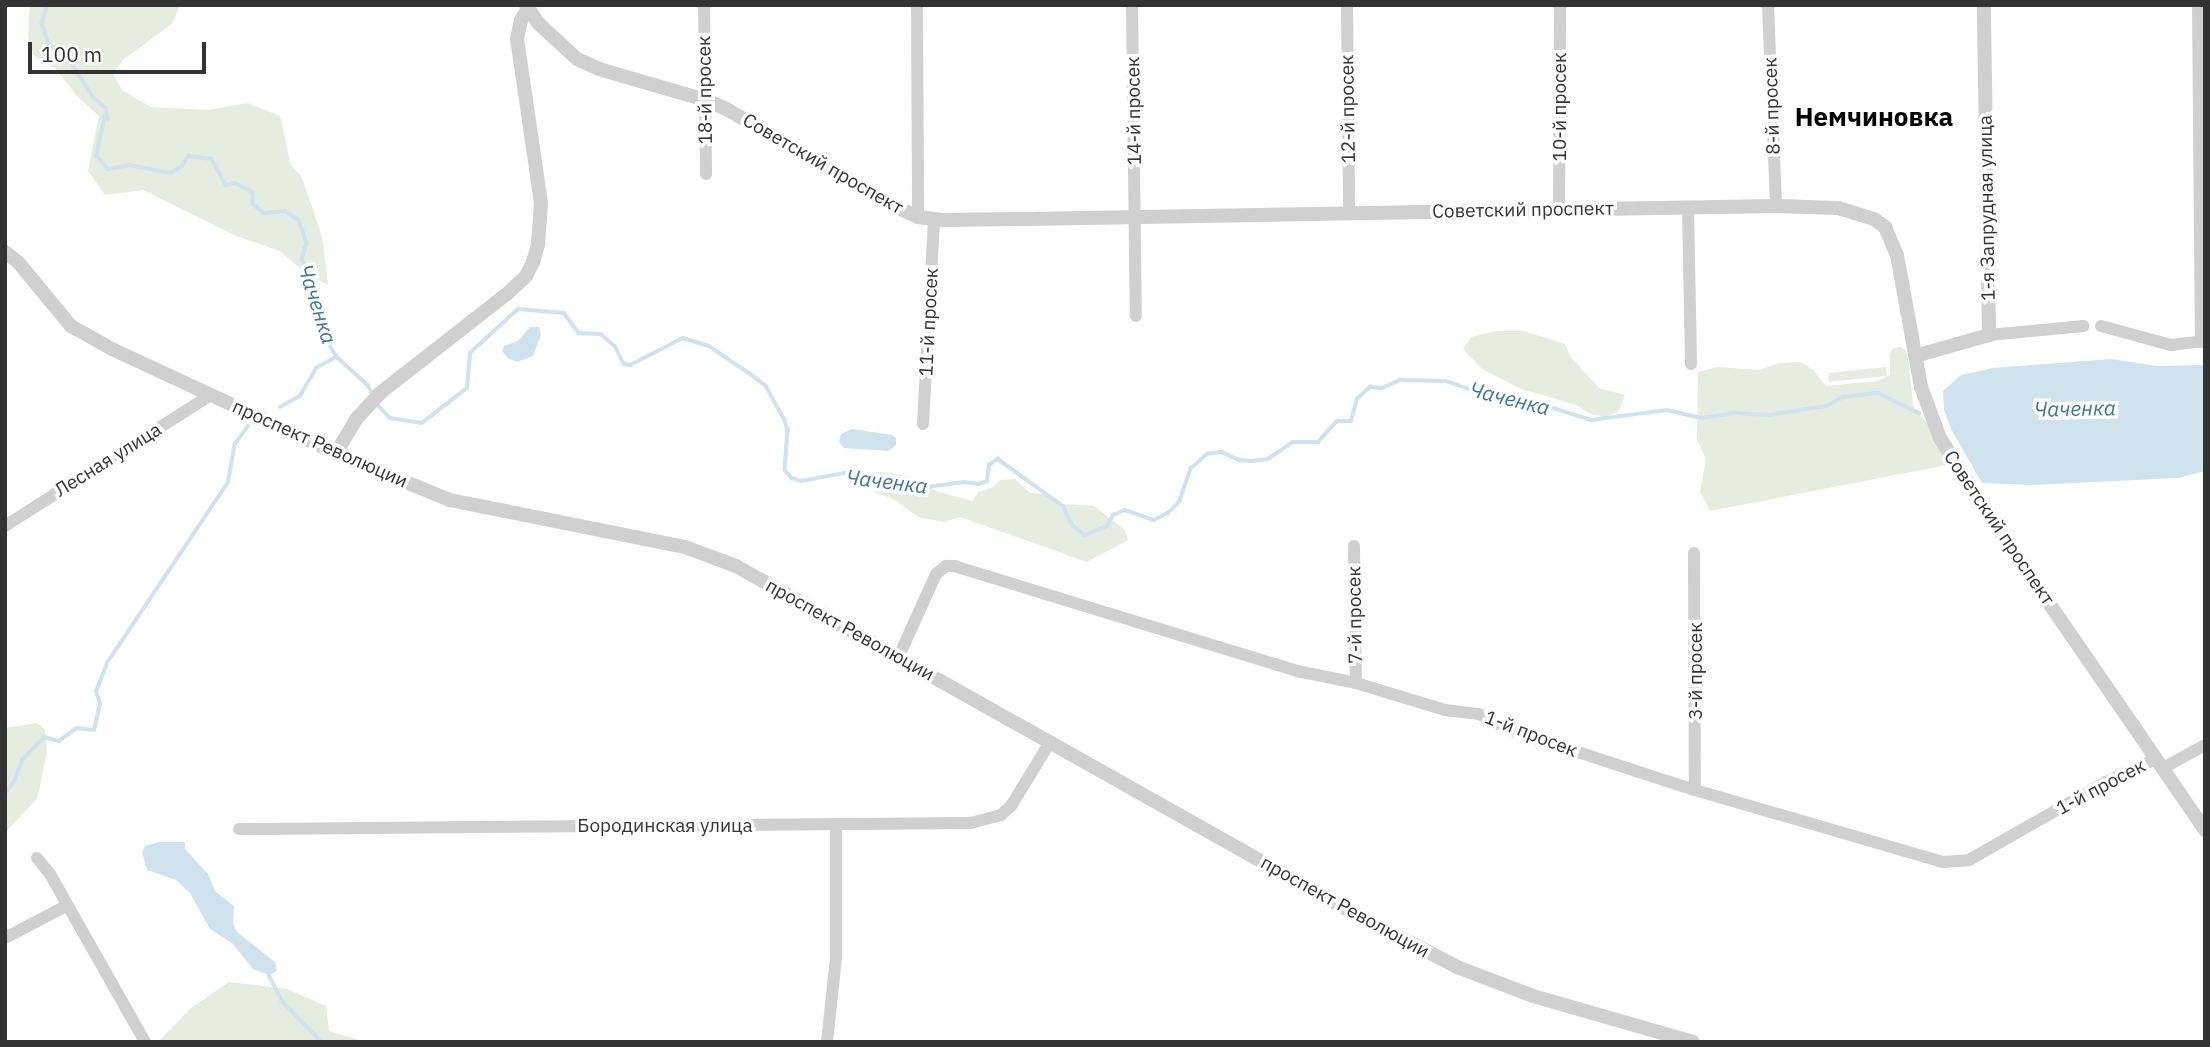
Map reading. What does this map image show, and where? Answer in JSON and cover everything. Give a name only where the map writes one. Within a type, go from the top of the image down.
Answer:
[{"type":"street","name":"18-й просек","points":[[704,5],[706,174]]},
{"type":"street","points":[[917,5],[918,217]]},
{"type":"street","name":"14-й просек","points":[[1132,5],[1136,316]]},
{"type":"street","name":"12-й просек","points":[[1346,5],[1349,213]]},
{"type":"street","name":"10-й просек","points":[[1559,209],[1560,5]]},
{"type":"street","name":"8-й просек","points":[[1768,5],[1776,206]]},
{"type":"street","name":"1-я Запрудная улица","points":[[1984,5],[1989,335]]},
{"type":"street","points":[[2101,326],[2171,345],[2203,342],[2198,5]]},
{"type":"street","name":"Советский проспект","points":[[527,7],[559,44],[577,58],[599,69],[706,100],[765,131],[896,208],[918,217],[1135,218],[1776,206],[1838,208],[1858,212],[1885,227],[1897,255],[1927,407],[1940,438],[1994,523],[2205,830]]},
{"type":"street","points":[[336,453],[365,408],[380,393],[508,293],[526,276],[533,262],[538,244],[541,203],[517,39],[527,7]]},
{"type":"street","points":[[1688,207],[1691,364]]},
{"type":"street","name":"11-й просек","points":[[923,424],[934,219]]},
{"type":"street","name":"проспект Революции","points":[[5,252],[18,262],[71,326],[112,349],[336,453],[450,500],[685,547],[736,566],[1350,911],[1457,967],[1533,996],[1693,1042]]},
{"type":"street","points":[[1916,356],[1989,335],[2084,326]]},
{"type":"street","name":"Лесная улица","points":[[5,526],[211,395]]},
{"type":"street","name":"7-й просек","points":[[1354,546],[1356,684]]},
{"type":"street","name":"3-й просек","points":[[1694,553],[1695,790]]},
{"type":"street","name":"1-й просек","points":[[899,656],[936,574],[946,566],[1297,671],[1356,684],[1445,710],[1479,714],[1510,730],[1695,790],[1854,838],[1955,863],[1969,860],[2106,782],[2205,745]]},
{"type":"street","name":"Бородинская улица","points":[[239,829],[836,825],[988,821],[1011,806],[1050,742]]},
{"type":"street","points":[[827,1042],[836,958],[836,825]]},
{"type":"street","points":[[37,858],[50,874],[66,906],[143,1032],[145,1042]]},
{"type":"street","points":[[5,938],[66,906]]},
{"type":"shaded area","points":[[30,5],[180,5],[172,24],[124,59],[113,74],[122,90],[151,107],[208,110],[248,103],[280,116],[291,166],[301,175],[322,236],[328,285],[308,275],[280,251],[236,236],[143,190],[105,195],[88,171],[99,116],[77,96],[55,68],[34,56],[28,36]]},
{"type":"shaded area","points":[[1497,331],[1524,331],[1565,344],[1571,357],[1599,388],[1625,395],[1619,411],[1605,417],[1588,413],[1576,405],[1521,389],[1482,369],[1463,349],[1471,337]]},
{"type":"shaded area","points":[[1900,347],[1906,351],[1909,364],[1913,406],[1928,425],[1947,465],[1710,511],[1700,492],[1706,459],[1697,440],[1698,372],[1718,367],[1759,370],[1779,363],[1801,362],[1813,370],[1826,386],[1878,381],[1890,375],[1890,354],[1893,348]]},
{"type":"shaded area","points":[[1886,367],[1887,376],[1828,382],[1829,373]]},
{"type":"shaded area","points":[[879,472],[909,477],[939,492],[973,501],[978,492],[993,487],[1000,480],[1015,479],[1030,493],[1045,494],[1062,504],[1094,506],[1125,530],[1128,540],[1087,562],[960,517],[944,522],[918,517],[893,499],[874,492],[871,477]]},
{"type":"shaded area","points":[[37,723],[45,730],[47,753],[37,799],[5,833],[5,728]]},
{"type":"shaded area","points":[[229,982],[287,989],[326,1006],[329,1031],[366,1042],[158,1042],[191,1008]]},
{"type":"water","points":[[530,327],[539,327],[541,335],[533,356],[517,362],[508,358],[502,351],[504,346],[518,341]]},
{"type":"water","points":[[2111,359],[2157,366],[2205,365],[2205,471],[2178,478],[2032,485],[1982,483],[1951,429],[1944,410],[1943,391],[1961,375],[1993,368]]},
{"type":"water","points":[[852,429],[892,435],[896,438],[896,445],[889,451],[844,448],[839,442],[841,434]]},
{"type":"water","points":[[159,842],[185,842],[185,849],[208,874],[215,891],[234,906],[233,924],[237,932],[275,962],[277,971],[269,975],[253,969],[232,943],[210,929],[190,893],[176,880],[147,870],[142,852],[145,846]]},
{"type":"waterway","name":"Чаченка","points":[[48,5],[42,23],[49,44],[71,62],[93,97],[106,108],[108,119],[105,117],[97,156],[108,169],[130,165],[170,173],[182,166],[188,156],[212,159],[226,185],[235,183],[253,192],[253,204],[264,213],[285,211],[299,220],[307,243],[302,259],[314,279],[324,336],[337,357],[368,385],[372,393]]},
{"type":"waterway","name":"Чаченка","points":[[377,404],[390,418],[422,423],[467,388],[470,353],[518,309],[564,313],[579,333],[601,334],[615,346],[624,364],[630,365],[683,338],[709,346],[752,375],[766,386],[784,418],[788,430],[785,470],[792,478],[801,481],[850,472],[928,487],[964,482],[978,484],[987,481],[989,465],[998,459],[1063,506],[1073,526],[1085,535],[1107,526],[1113,515],[1125,510],[1154,520],[1168,513],[1179,502],[1191,468],[1207,454],[1222,452],[1239,460],[1252,461],[1268,459],[1293,442],[1318,442],[1337,421],[1351,421],[1357,399],[1370,387],[1382,388],[1400,380],[1446,381],[1503,401],[1534,402],[1591,420],[1667,410],[1703,418],[1733,413],[1769,415],[1826,406],[1844,397],[1878,393],[1919,413]]},
{"type":"waterway","points":[[280,407],[300,396],[316,368],[336,357]]},
{"type":"waterway","points":[[5,793],[14,782],[22,760],[44,737],[59,741],[77,728],[94,730],[100,704],[96,692],[107,663],[228,482],[235,444],[248,426]]},
{"type":"waterway","points":[[269,975],[282,1001],[322,1042]]},
{"type":"district","name":"Немчиновка","points":[[1874,117]]}]
